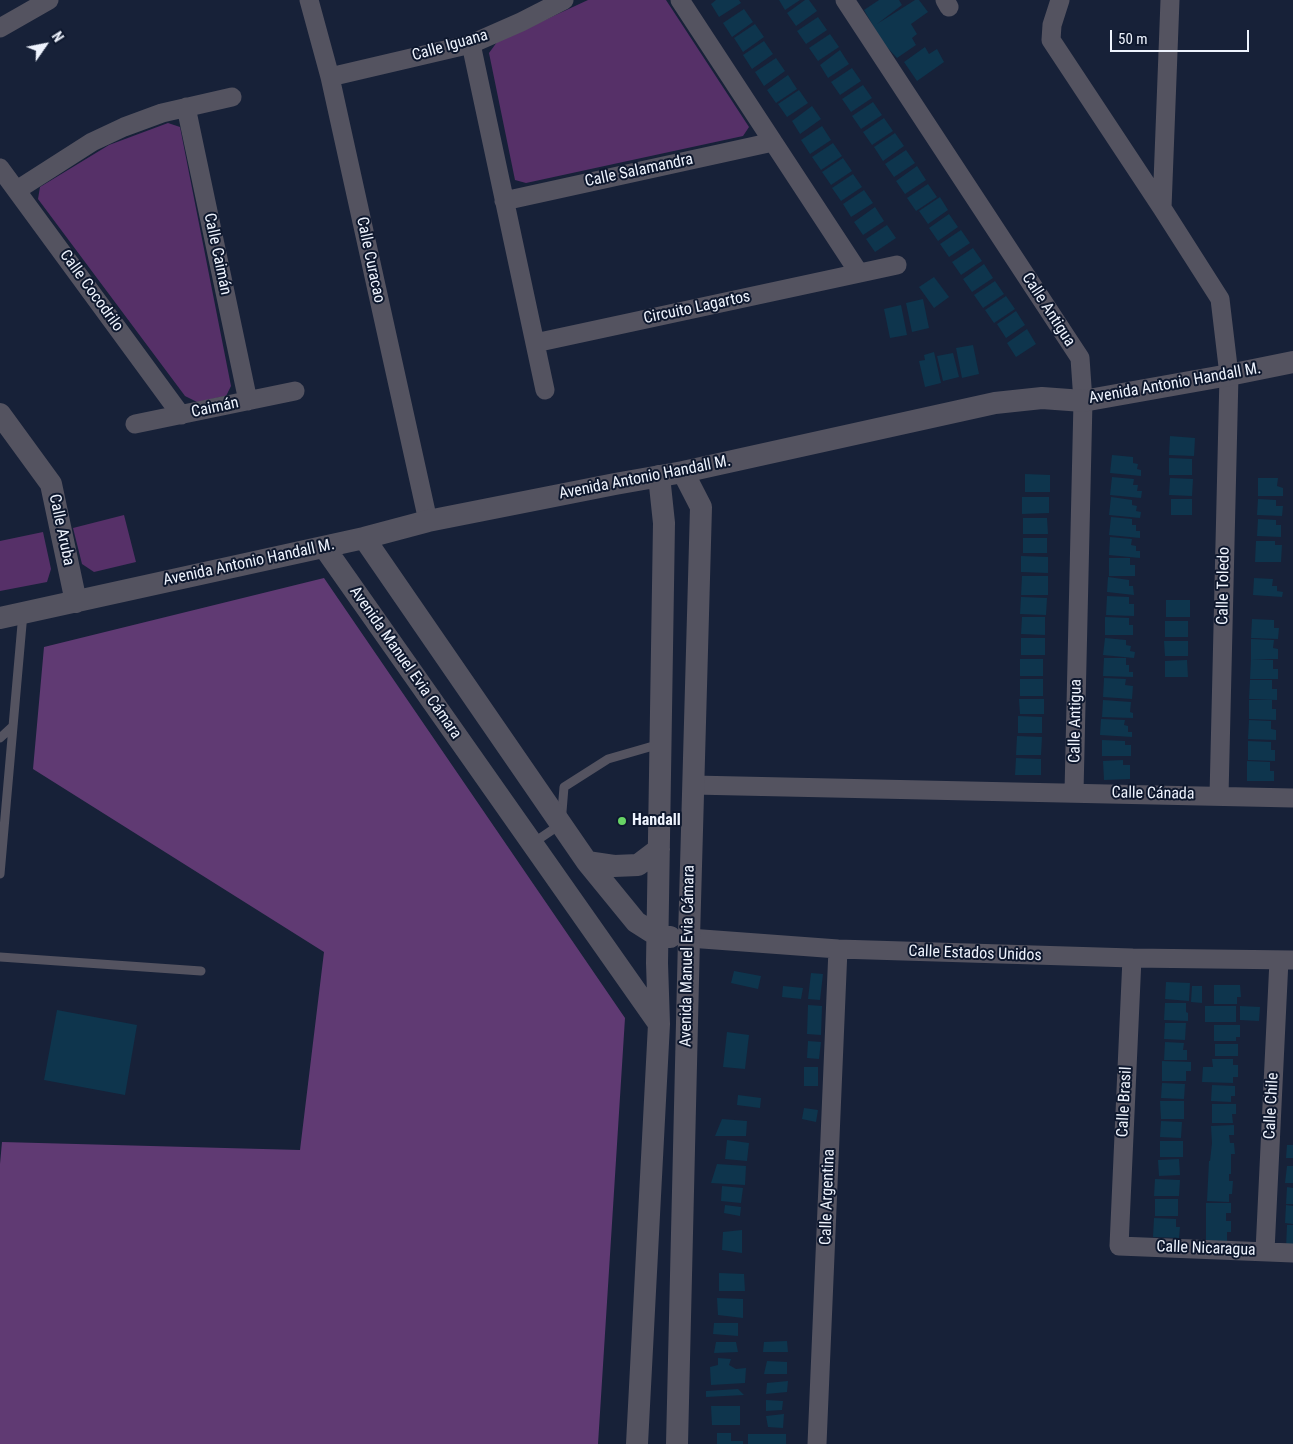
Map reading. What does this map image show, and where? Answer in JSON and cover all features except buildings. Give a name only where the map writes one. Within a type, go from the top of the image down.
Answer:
[{"type":"street","points":[[0,28],[49,0]]},
{"type":"street","name":"Calle Curacao","points":[[309,0],[330,77],[428,521]]},
{"type":"street","name":"Calle Iguana","points":[[330,77],[471,44],[564,0]]},
{"type":"street","points":[[680,0],[859,273]]},
{"type":"street","name":"Calle Antigua","points":[[845,0],[1080,358],[1083,401],[1074,792]]},
{"type":"street","name":"Calle Toledo","points":[[1060,0],[1052,25],[1051,40],[1220,299],[1230,375],[1220,796]]},
{"type":"street","points":[[1162,208],[1170,0]]},
{"type":"street","points":[[471,44],[545,390]]},
{"type":"street","points":[[16,190],[100,138],[124,127],[162,113],[232,97]]},
{"type":"street","name":"Calle Caimán","points":[[186,107],[248,401]]},
{"type":"street","name":"Calle Salamandra","points":[[504,201],[773,142]]},
{"type":"street","name":"Calle Cocodrilo","points":[[0,168],[181,415]]},
{"type":"street","name":"Circuito Lagartos","points":[[535,344],[896,265]]},
{"type":"street","name":"Avenida Antonio Handall M.","points":[[0,618],[364,538],[428,521],[683,472],[995,403],[1042,398],[1083,401],[1293,362]]},
{"type":"street","name":"Caimán","points":[[134,424],[295,391]]},
{"type":"street","name":"Calle Aruba","points":[[0,414],[52,484],[76,602]]},
{"type":"street","name":"Avenida Manuel Evia Cámara","points":[[677,1444],[688,938],[701,507],[683,472]]},
{"type":"street","name":"Avenida Manuel Evia Cámara","points":[[637,1444],[658,1024],[657,963],[664,523],[659,476]]},
{"type":"street","name":"Avenida Manuel Evia Cámara","points":[[364,538],[587,862],[636,922],[658,936]]},
{"type":"street","name":"Avenida Manuel Evia Cámara","points":[[324,547],[658,1024]]},
{"type":"street","name":"Calle Cánada","points":[[693,785],[1293,798]]},
{"type":"street","points":[[587,862],[614,866],[638,865],[659,849]]},
{"type":"street","name":"Calle Estados Unidos","points":[[658,936],[838,949],[1132,958],[1286,960]]},
{"type":"street","name":"Calle Argentina","points":[[817,1444],[838,949]]},
{"type":"street","name":"Calle Brasil","points":[[1119,1246],[1132,958]]},
{"type":"street","name":"Calle Chile","points":[[1265,1251],[1286,960]]},
{"type":"street","name":"Calle Nicaragua","points":[[1119,1246],[1293,1253]]},
{"type":"lane","points":[[0,874],[23,613]]},
{"type":"lane","points":[[0,738],[13,726]]},
{"type":"lane","points":[[532,844],[561,824],[564,787],[608,759],[661,744]]},
{"type":"lane","points":[[0,957],[200,971]]},
{"type":"shaded area","points":[[588,0],[666,0],[749,127],[743,136],[526,183],[515,180],[489,53],[497,42]]},
{"type":"shaded area","points":[[168,123],[180,127],[231,386],[226,396],[197,402],[185,396],[38,199],[40,187],[109,145]]},
{"type":"shaded area","points":[[124,515],[136,562],[94,572],[82,564],[73,528]]},
{"type":"shaded area","points":[[43,532],[51,569],[47,582],[0,591],[0,541]]},
{"type":"shaded area","points":[[324,578],[625,1018],[598,1444],[0,1444],[0,1164],[2,1142],[300,1150],[324,952],[33,769],[44,647]]},
{"type":"place","name":"Handall","points":[[622,821]]}]
